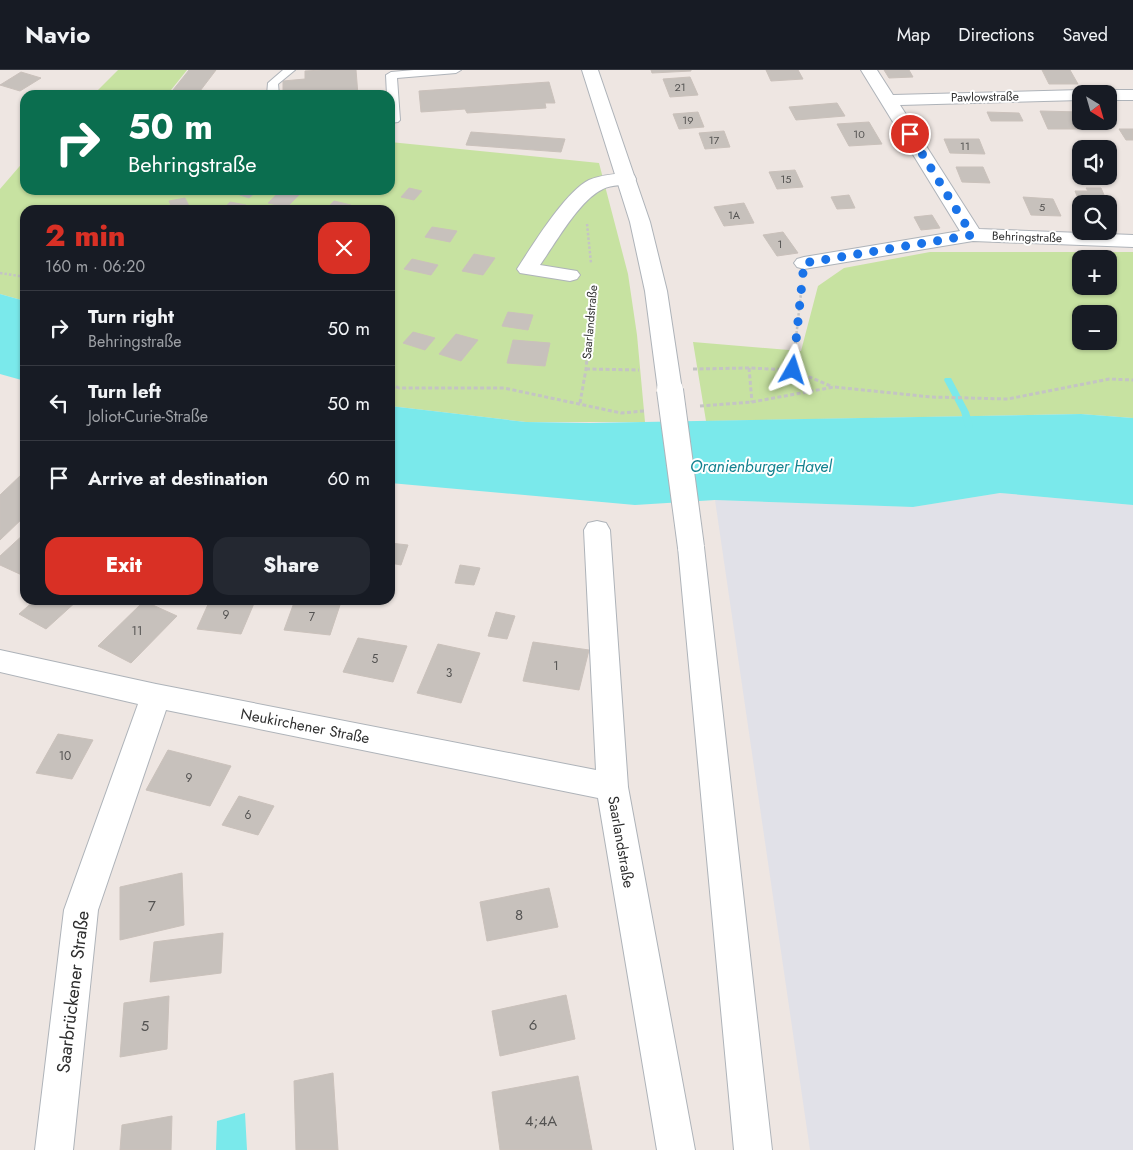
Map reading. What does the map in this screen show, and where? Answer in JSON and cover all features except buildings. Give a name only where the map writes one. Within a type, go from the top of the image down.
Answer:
[{"type":"street","points":[[590,70],[611,137],[627,179],[656,290],[691,547],[753,1150]]},
{"type":"street","points":[[869,70],[972,235]]},
{"type":"street","name":"Pawlowstraße","points":[[889,100],[1072,95]]},
{"type":"street","points":[[1118,95],[1133,95]]},
{"type":"street","name":"Saarlandstraße","points":[[570,275],[527,269],[578,199],[593,186],[606,181],[627,179]]},
{"type":"street","name":"Behringstraße","points":[[804,263],[972,235],[1133,240]]},
{"type":"street","name":"Saarlandstraße","points":[[597,530],[612,786],[676,1150]]},
{"type":"street","name":"Neukirchener Straße","points":[[0,661],[156,696],[612,786]]},
{"type":"street","name":"Saarbrückener Straße","points":[[54,1150],[81,910],[156,696]]},
{"type":"lane","points":[[273,90],[273,83],[290,70]]},
{"type":"lane","points":[[392,90],[391,75],[456,70]]},
{"type":"path","name":"Saarlandstraße","points":[[587,216],[592,270]]},
{"type":"path","points":[[793,370],[804,263]]},
{"type":"path","points":[[0,273],[20,276]]},
{"type":"path","name":"Saarlandstraße","points":[[580,402],[586,369],[593,280]]},
{"type":"path","points":[[749,368],[752,402]]},
{"type":"path","points":[[697,369],[749,368],[793,370],[834,387],[932,398],[1008,399],[1109,379],[1133,380]]},
{"type":"path","points":[[586,369],[641,370]]},
{"type":"path","points":[[395,386],[399,388],[504,388],[580,402],[621,413],[649,411]]},
{"type":"path","points":[[696,407],[752,402],[834,387]]},
{"type":"shaded area","points":[[1000,493],[1133,505],[1133,1150],[810,1150],[715,500],[913,507]]},
{"type":"green space","points":[[118,70],[187,70],[171,90],[98,90]]},
{"type":"green space","points":[[395,143],[599,163],[628,274],[637,335],[645,422],[526,422],[395,407],[395,205],[20,205],[20,300],[0,294],[0,189],[20,166],[20,195],[395,195]]},
{"type":"green space","points":[[930,252],[1072,252],[1072,295],[1117,295],[1117,252],[1133,252],[1133,418],[1081,414],[706,421],[693,342],[801,351],[818,286],[844,268]]},
{"type":"water","points":[[0,294],[20,300],[20,380],[0,374]]},
{"type":"water","name":"Oranienburger Havel","points":[[395,407],[526,422],[590,423],[1081,414],[1133,418],[1133,505],[1000,493],[913,507],[715,500],[635,505],[395,483]]},
{"type":"water","points":[[245,1113],[247,1150],[216,1150],[217,1121]]},
{"type":"waterway","points":[[948,380],[965,412],[969,426]]},
{"type":"route","points":[[793,370],[804,263],[972,235],[910,134]]}]
